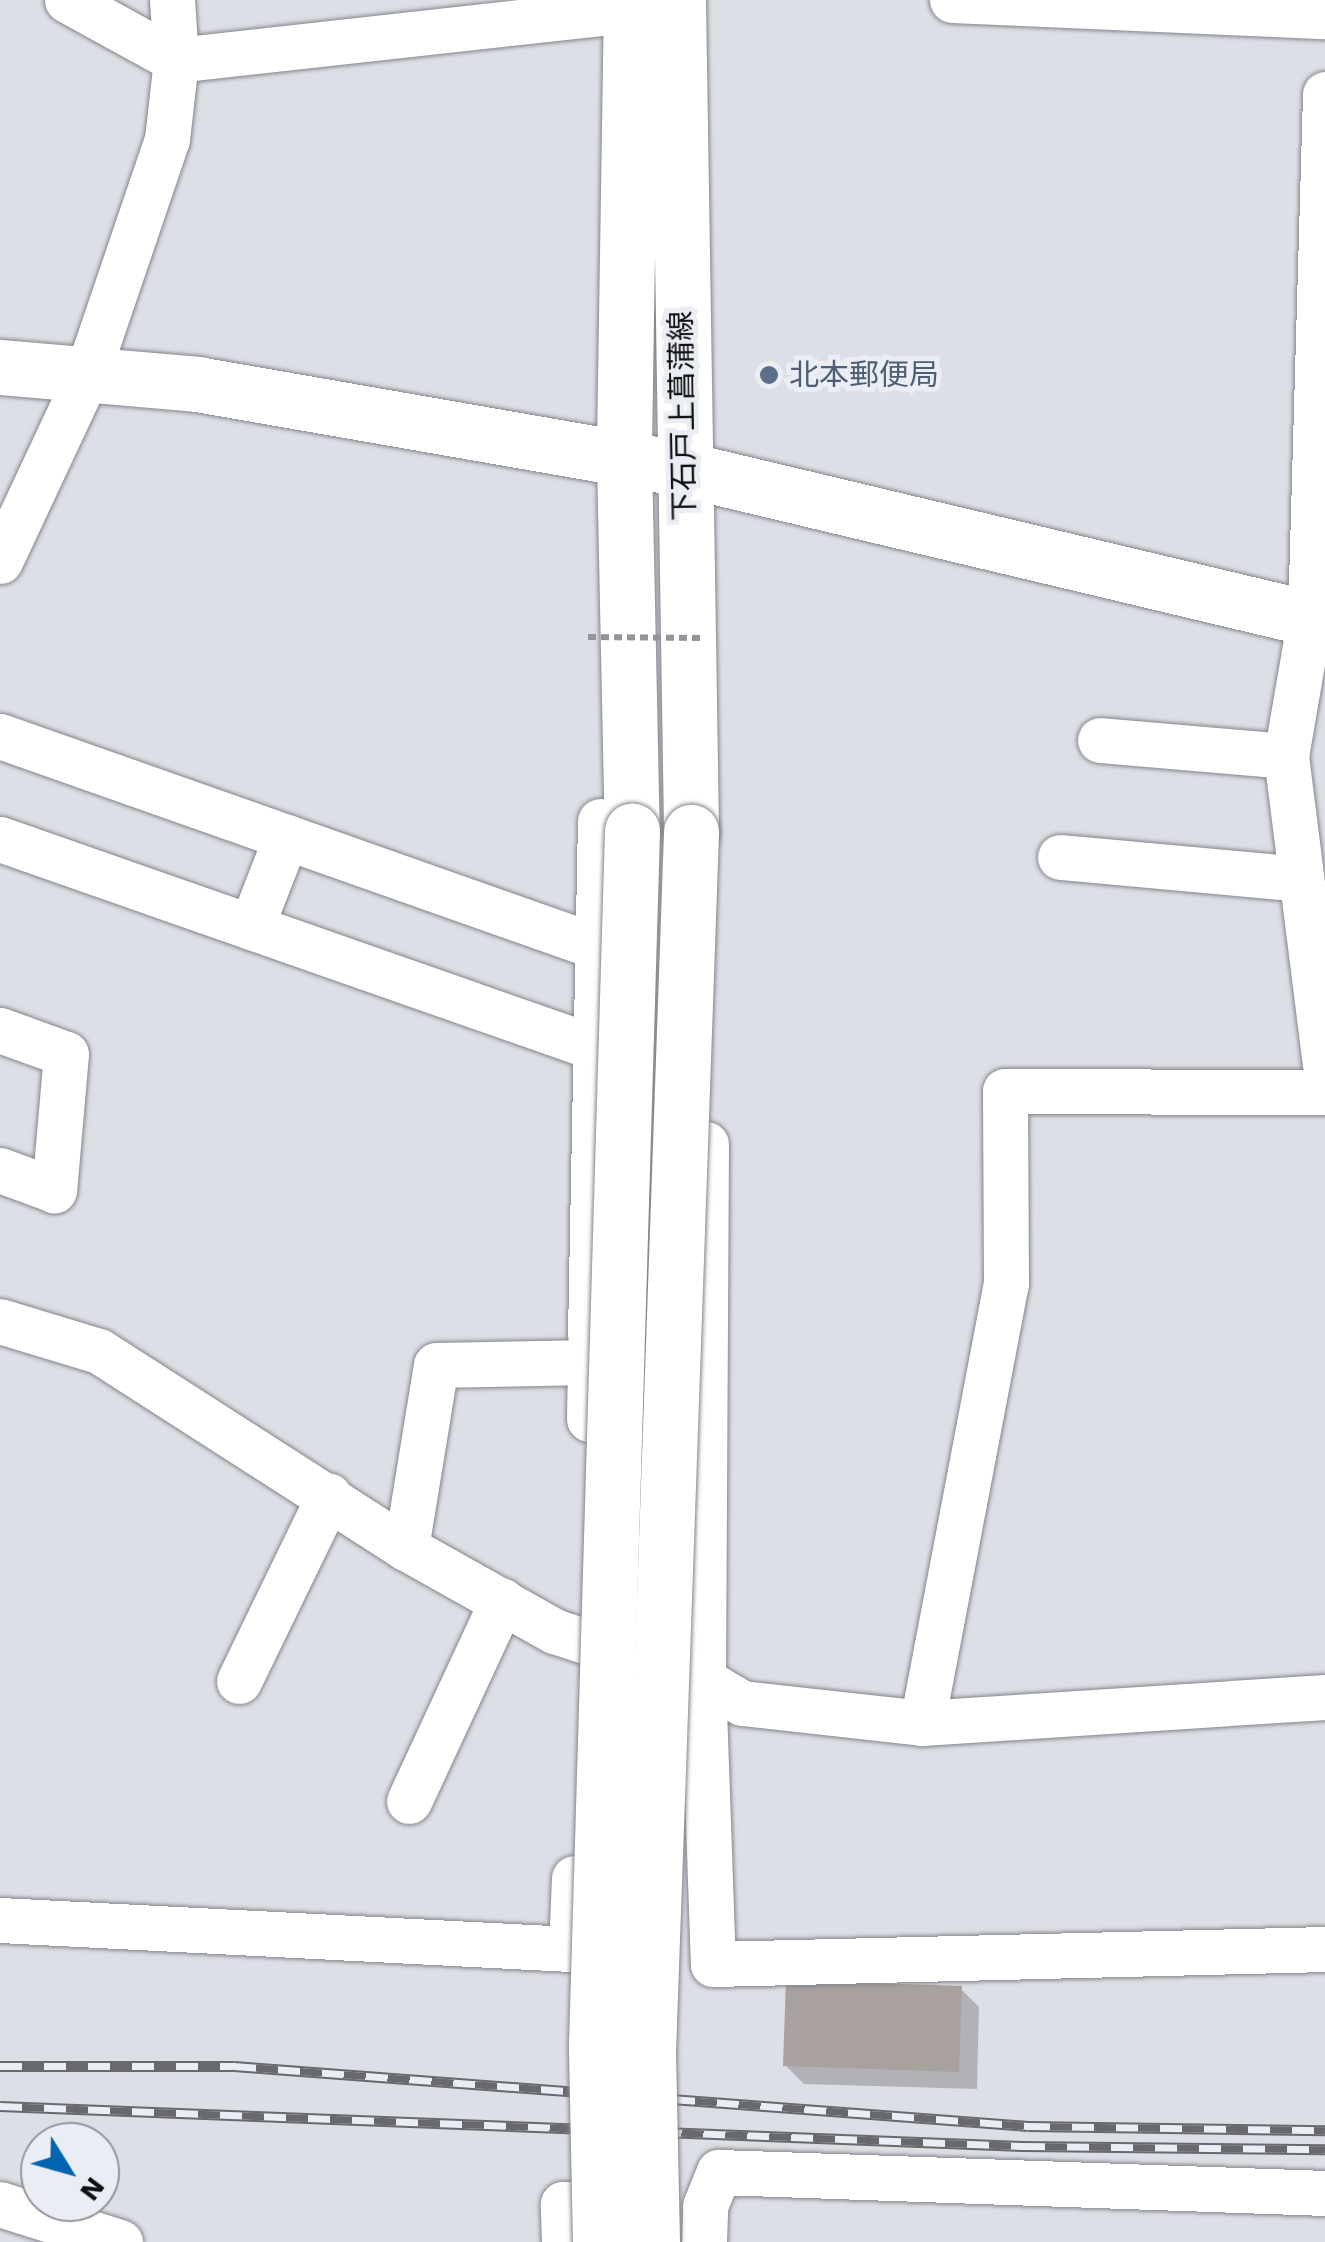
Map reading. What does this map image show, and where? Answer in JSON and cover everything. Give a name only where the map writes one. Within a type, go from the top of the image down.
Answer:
[{"type":"main road","name":"下石戸上菖蒲線","points":[[600,2242],[596,2044],[624,460],[665,4]]},
{"type":"main road","name":"下石戸上菖蒲線","points":[[652,2242],[648,2052],[691,832],[683,469],[665,4]]},
{"type":"main road","points":[[0,367],[197,384],[683,469],[1318,620]]},
{"type":"street","points":[[67,0],[176,60],[665,4]]},
{"type":"street","points":[[0,561],[86,377],[168,139],[176,60],[172,0]]},
{"type":"street","points":[[952,0],[1325,16]]},
{"type":"street","points":[[1325,94],[1318,620],[1286,756],[1325,1065]]},
{"type":"street","points":[[706,657],[703,1680],[712,1964],[1325,1949]]},
{"type":"street","points":[[0,736],[598,947]]},
{"type":"street","points":[[1100,740],[1286,756]]},
{"type":"street","points":[[0,1920],[571,1948],[585,1643],[598,947],[616,826]]},
{"type":"street","points":[[251,927],[286,837]]},
{"type":"street","points":[[0,839],[596,1048]]},
{"type":"street","points":[[1060,857],[1300,879]]},
{"type":"street","points":[[0,1030],[66,1054],[54,1190],[0,1170]]},
{"type":"street","points":[[922,1723],[1006,1284],[1005,1092],[1325,1092]]},
{"type":"street","points":[[0,1321],[99,1351],[406,1548],[502,1601],[585,1643],[703,1680],[742,1703],[922,1723],[1325,1697]]},
{"type":"street","points":[[406,1548],[436,1365],[590,1362]]},
{"type":"street","points":[[238,1681],[329,1496]]},
{"type":"street","points":[[410,1801],[502,1601]]},
{"type":"street","points":[[564,2242],[563,2204],[704,2224],[719,2172],[1325,2193]]},
{"type":"street","points":[[0,2204],[120,2242]]},
{"type":"path","points":[[588,637],[706,657]]},
{"type":"building","points":[[786,1980],[962,1986],[959,2072],[783,2066]]},
{"type":"railway","points":[[0,2066],[234,2066],[1028,2126],[1325,2130]]},
{"type":"railway","points":[[0,2106],[1023,2146],[1325,2149]]},
{"type":"place","name":"北本郵便局","points":[[769,375]]}]
